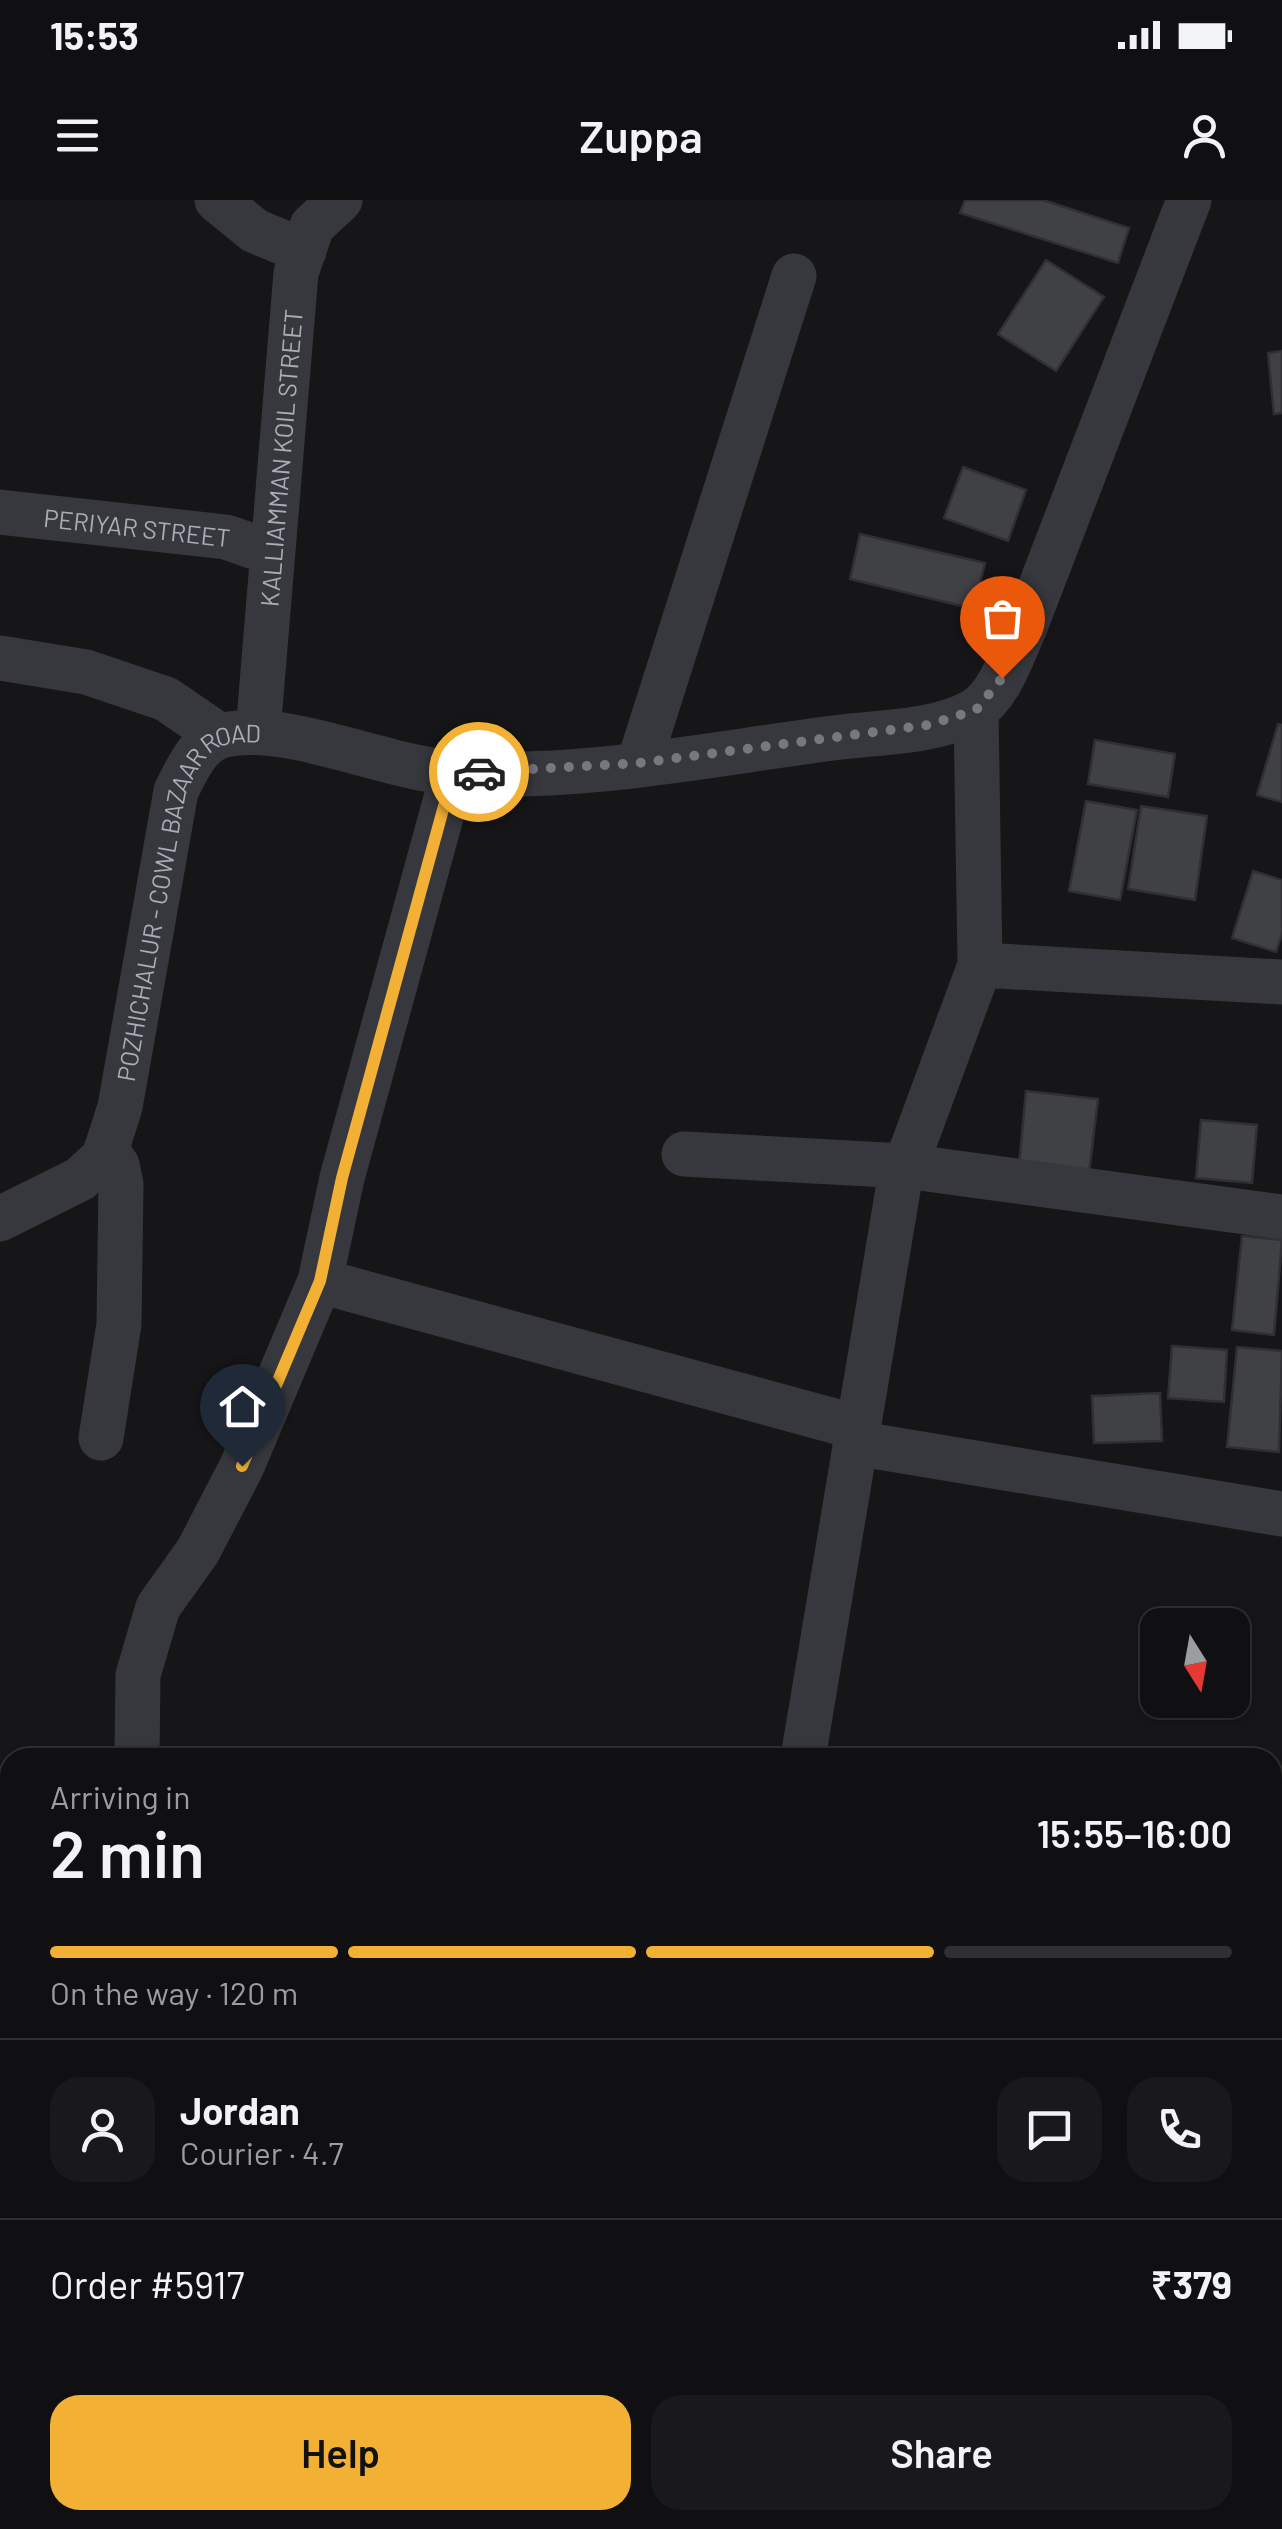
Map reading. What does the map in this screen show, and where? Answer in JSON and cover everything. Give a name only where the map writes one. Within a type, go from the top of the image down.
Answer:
[{"type":"street","points":[[217,200],[255,230],[304,251]]},
{"type":"street","name":"KALLIAMMAN KOIL STREET","points":[[239,734],[272,553],[296,273],[312,226],[340,200]]},
{"type":"street","points":[[804,1748],[855,1435],[905,1166],[980,965],[976,710],[1002,678],[1025,627],[1188,200]]},
{"type":"street","points":[[639,763],[794,276]]},
{"type":"street","name":"PERIYAR STREET","points":[[0,512],[226,537],[272,553]]},
{"type":"street","points":[[0,658],[86,672],[166,698],[239,734]]},
{"type":"street","name":"POZHICHALUR - COWL BAZAAR ROAD","points":[[0,1219],[80,1179],[106,1150],[120,1107],[176,791],[194,756],[239,734],[453,773],[639,763],[928,725],[976,710]]},
{"type":"street","points":[[137,1748],[138,1676],[158,1607],[198,1550],[242,1466],[320,1281],[342,1178],[453,773]]},
{"type":"street","points":[[980,965],[1282,982]]},
{"type":"street","points":[[101,1438],[119,1324],[121,1184],[117,1165],[106,1150]]},
{"type":"street","points":[[684,1154],[905,1166],[1282,1217]]},
{"type":"street","points":[[320,1281],[855,1435],[1282,1514]]},
{"type":"building","points":[[965,200],[1043,200],[1129,228],[1118,263],[960,213]]},
{"type":"building","points":[[1046,260],[1104,297],[1056,371],[998,334]]},
{"type":"building","points":[[1282,351],[1282,413],[1274,414],[1268,353]]},
{"type":"building","points":[[963,467],[1026,490],[1008,541],[944,518]]},
{"type":"building","points":[[860,534],[985,563],[974,609],[850,579]]},
{"type":"building","points":[[1278,724],[1282,725],[1282,802],[1257,795]]},
{"type":"building","points":[[1095,740],[1175,754],[1168,797],[1088,784]]},
{"type":"building","points":[[1086,801],[1137,810],[1120,900],[1069,891]]},
{"type":"building","points":[[1141,806],[1207,816],[1195,900],[1128,889]]},
{"type":"building","points":[[1253,871],[1282,880],[1282,933],[1276,952],[1232,938]]},
{"type":"building","points":[[1026,1091],[1098,1099],[1089,1173],[1019,1165]]},
{"type":"building","points":[[1201,1120],[1257,1125],[1252,1183],[1196,1178]]},
{"type":"building","points":[[1242,1236],[1282,1240],[1274,1335],[1232,1330]]},
{"type":"building","points":[[1172,1346],[1227,1350],[1224,1402],[1168,1398]]},
{"type":"building","points":[[1237,1347],[1282,1351],[1279,1452],[1227,1447]]},
{"type":"building","points":[[1160,1393],[1162,1441],[1094,1443],[1092,1396]]},
{"type":"way so far","points":[[479,772],[639,763],[928,725],[976,710],[1002,678]]},
{"type":"route","points":[[242,1466],[282,1380],[320,1281],[342,1178],[453,773],[479,772]]}]
